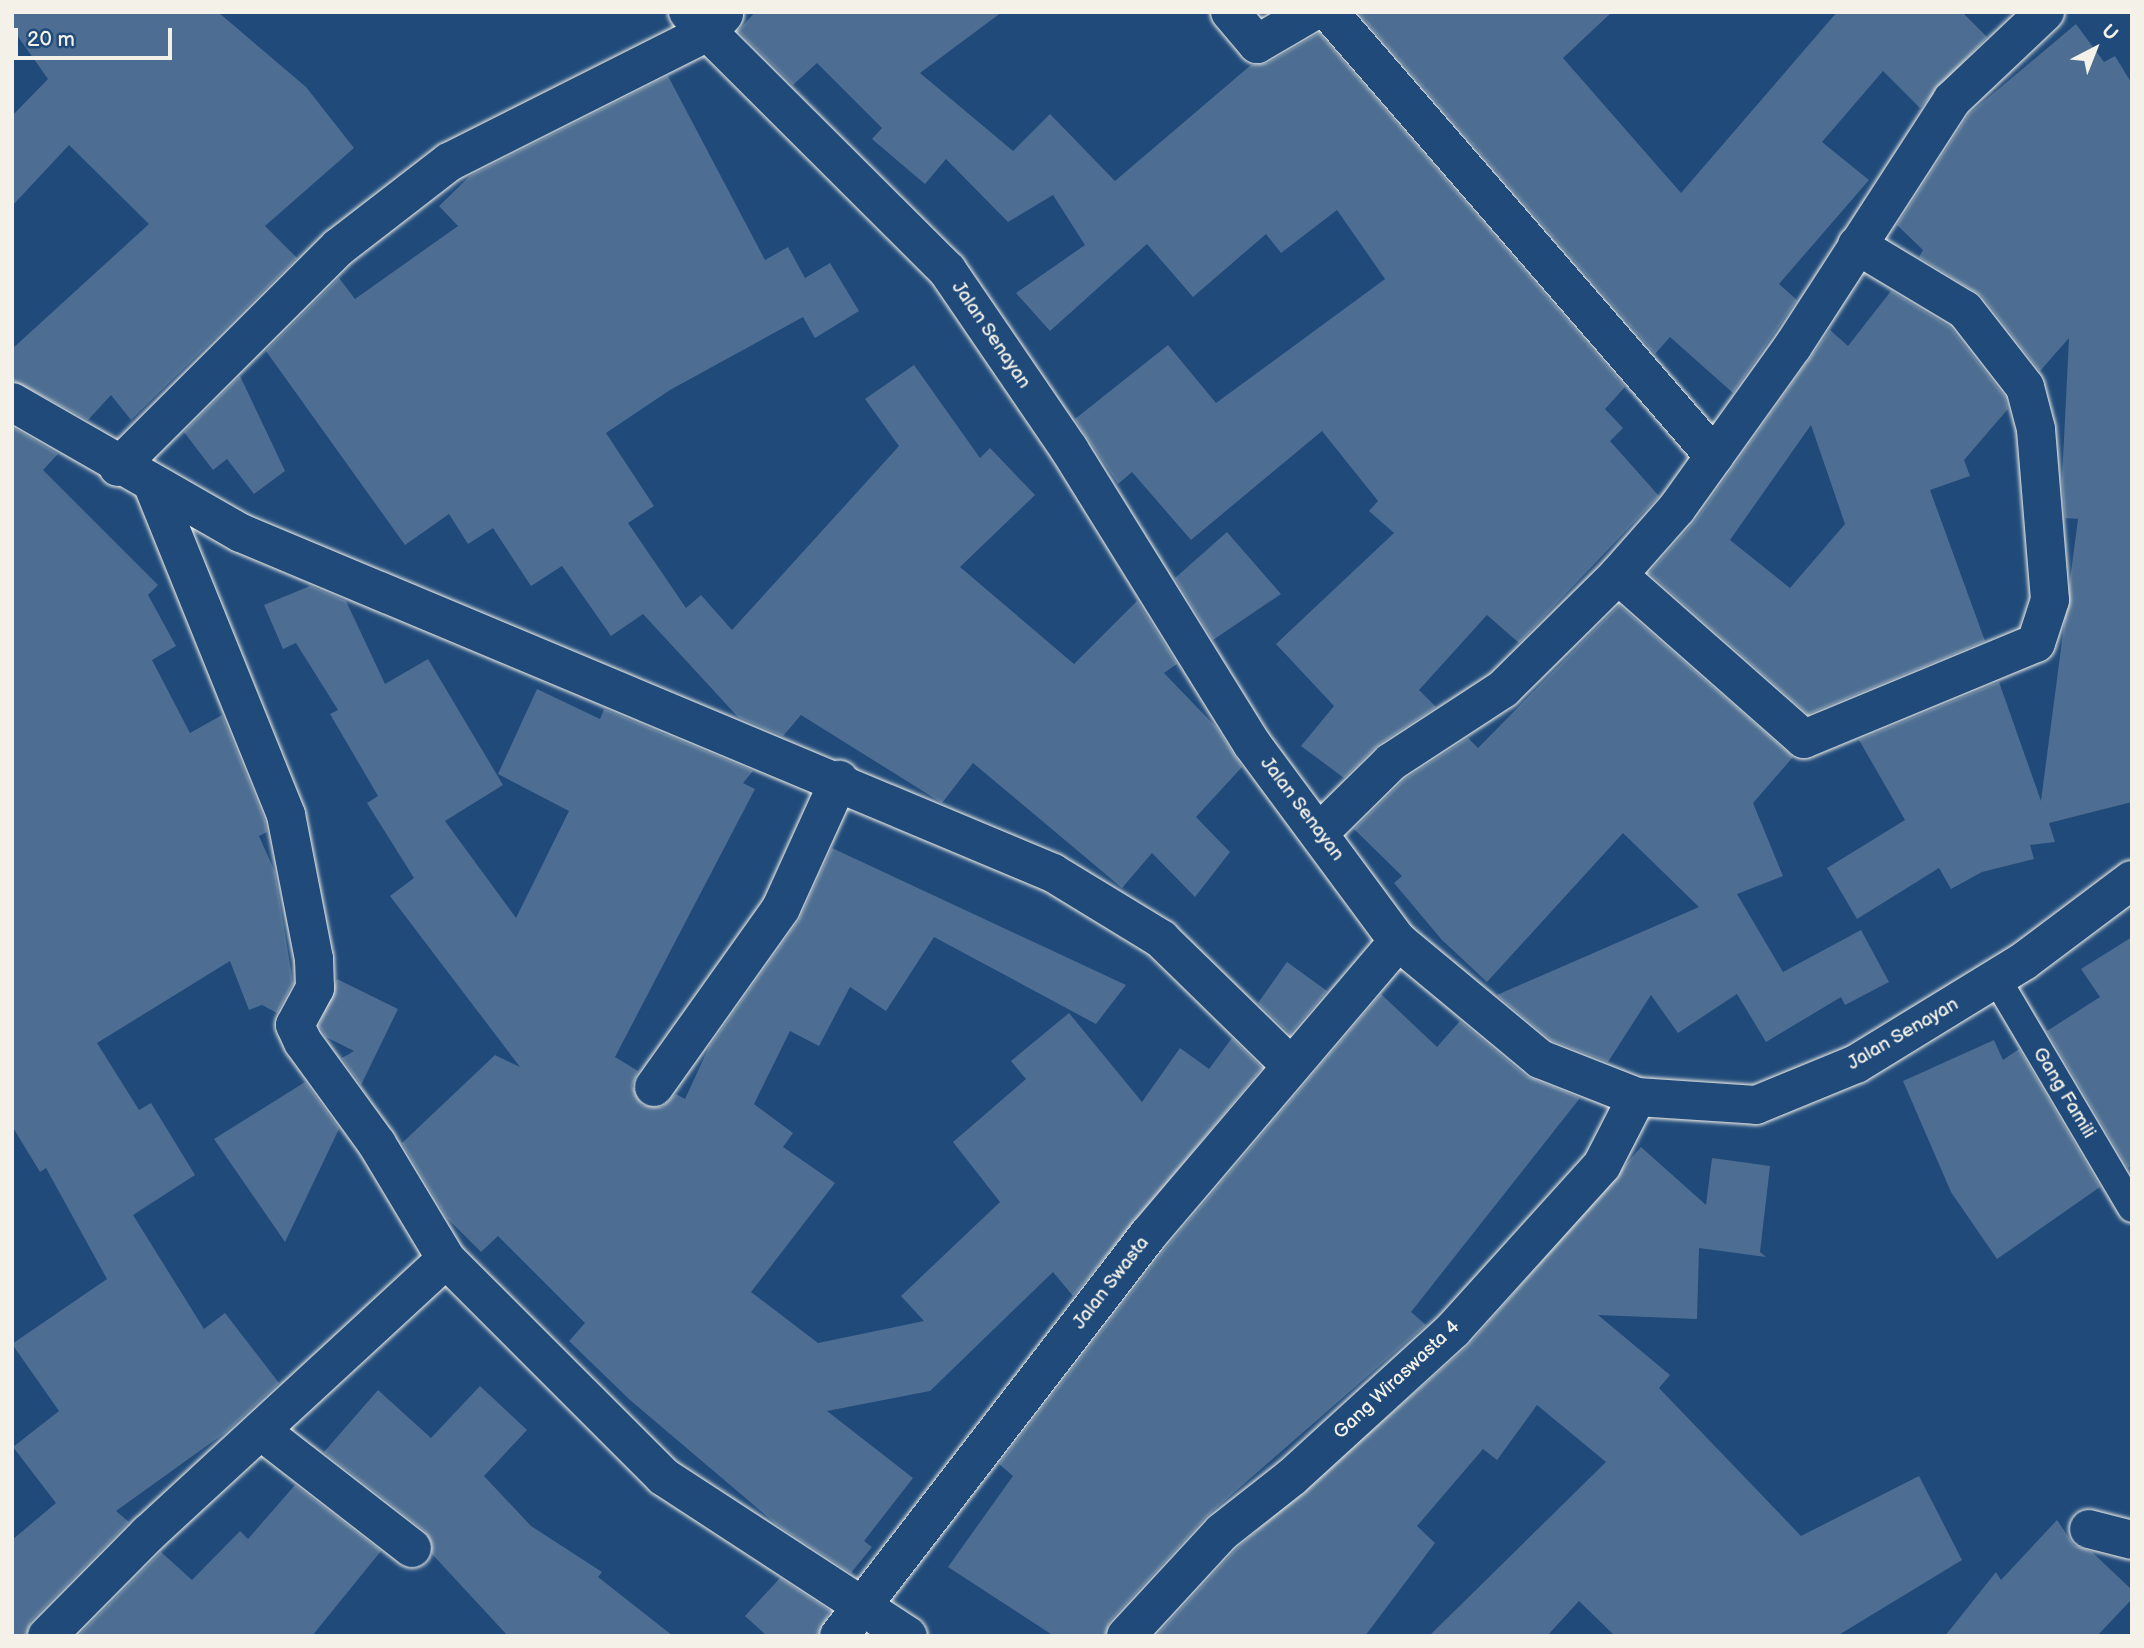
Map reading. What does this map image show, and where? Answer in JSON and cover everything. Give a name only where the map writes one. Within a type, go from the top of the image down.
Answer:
[{"type":"street","points":[[1230,12],[1258,44],[1312,12]]},
{"type":"street","points":[[1329,12],[1713,456]]},
{"type":"street","points":[[1321,831],[1391,762],[1503,689],[1618,575],[1713,456],[1857,246],[1952,100],[2045,12]]},
{"type":"street","points":[[118,467],[339,247],[449,162],[707,19]]},
{"type":"street","name":"Jalan Senayan","points":[[707,19],[947,270],[1069,449],[1252,744],[1321,831],[1398,941],[1540,1059],[1637,1097],[1756,1105],[1856,1064],[1996,978],[2132,880]]},
{"type":"street","points":[[1618,575],[1804,739],[2036,643],[2050,600],[2036,429],[2025,387],[1965,310],[1857,246]]},
{"type":"street","points":[[12,402],[154,488],[241,533],[839,780],[1053,873],[1161,939],[1290,1065]]},
{"type":"street","points":[[154,488],[286,815],[314,959],[314,988],[295,1025],[298,1033],[446,1259],[664,1477],[850,1622],[908,1636]]},
{"type":"street","points":[[654,1087],[781,908],[839,780]]},
{"type":"street","name":"Jalan Swasta","points":[[850,1622],[1148,1235],[1398,941]]},
{"type":"street","name":"Gang Wiraswasta 4","points":[[1126,1636],[1222,1532],[1293,1477],[1453,1330],[1602,1165],[1637,1097]]},
{"type":"street","points":[[47,1636],[446,1259]]},
{"type":"street","points":[[261,1431],[412,1548]]},
{"type":"street","points":[[2089,1529],[2132,1540]]},
{"type":"lane","name":"Gang Famili","points":[[1996,978],[2132,1208]]},
{"type":"building","points":[[12,12],[218,12],[306,87],[354,148],[265,226],[297,258],[131,420],[111,395],[88,420],[12,380],[12,349],[149,224],[69,145],[12,206],[12,116],[48,79],[12,28]]},
{"type":"building","points":[[755,12],[1002,12],[920,73],[1013,151],[1050,114],[1115,181],[1251,65],[1268,63],[1319,33],[1625,387],[1605,409],[1623,428],[1610,441],[1659,496],[1519,643],[1487,615],[1419,690],[1436,707],[1379,744],[1344,778],[1301,746],[1334,706],[1276,644],[1394,533],[1369,511],[1378,501],[1322,431],[1191,540],[1132,472],[1118,484],[1075,419],[1168,345],[1216,403],[1385,279],[1337,210],[1281,253],[1266,234],[1193,297],[1147,244],[1050,331],[1016,293],[1085,245],[1053,195],[1008,222],[946,159],[925,184],[872,139],[882,128],[817,63],[793,85],[738,31]]},
{"type":"building","points":[[1358,12],[1612,12],[1563,58],[1681,193],[1837,12],[1962,12],[1987,37],[1920,108],[1883,71],[1822,142],[1869,180],[1779,284],[1797,300],[1733,393],[1670,337],[1655,354]]},
{"type":"building","points":[[2076,24],[2104,62],[2115,56],[2132,84],[2132,802],[2049,823],[2055,842],[2030,845],[2034,859],[1982,872],[1951,889],[1939,868],[1857,919],[1827,868],[1905,820],[1859,740],[1999,682],[2041,801],[2078,519],[2065,518],[2062,479],[2069,338],[2040,371],[1982,296],[1919,257],[1923,250],[1897,225],[1969,114]]},
{"type":"building","points":[[668,76],[765,260],[788,247],[805,278],[830,263],[859,311],[815,338],[803,317],[670,390],[606,433],[654,506],[628,523],[686,608],[701,595],[732,630],[899,446],[865,399],[914,365],[980,458],[990,448],[1035,495],[960,567],[1074,664],[1137,601],[1177,664],[1164,673],[1216,727],[1242,767],[1196,817],[1230,852],[1195,897],[1152,853],[1122,888],[973,763],[942,803],[801,715],[783,736],[738,717],[643,614],[611,636],[562,566],[531,586],[493,528],[468,544],[449,514],[405,545],[266,351],[339,278],[355,299],[458,226],[439,206],[470,176]]},
{"type":"building","points":[[1891,291],[1950,327],[2005,397],[2008,409],[1964,460],[1970,476],[1930,490],[1985,641],[1808,714],[1649,573],[1695,521],[1830,330],[1848,346]],"holes":[[[1811,425],[1845,524],[1790,588],[1730,540]]]},
{"type":"building","points":[[240,376],[285,471],[254,494],[227,459],[213,470],[184,432]]},
{"type":"building","points":[[12,427],[58,454],[43,470],[158,585],[148,595],[176,646],[152,660],[190,733],[222,715],[265,821],[267,832],[259,836],[275,872],[293,983],[277,1013],[262,1005],[249,1010],[230,961],[97,1043],[139,1110],[151,1103],[195,1175],[133,1215],[204,1329],[225,1313],[279,1383],[226,1432],[116,1511],[129,1522],[31,1621],[26,1636],[12,1636],[12,1540],[56,1503],[13,1447],[59,1411],[12,1344],[107,1279],[46,1168],[40,1172],[12,1126]]},
{"type":"building","points":[[1227,532],[1281,594],[1213,640],[1175,578]]},
{"type":"building","points":[[310,586],[346,601],[385,684],[428,659],[503,785],[445,821],[516,918],[569,811],[498,774],[537,689],[600,719],[604,709],[753,771],[743,783],[755,789],[615,1057],[638,1071],[632,1086],[642,1105],[662,1107],[676,1094],[685,1099],[709,1047],[799,920],[832,848],[1126,985],[1096,1024],[934,937],[886,1011],[850,987],[819,1046],[790,1031],[754,1104],[793,1133],[783,1147],[835,1183],[751,1292],[818,1343],[924,1321],[901,1296],[1000,1202],[953,1142],[1026,1079],[1011,1061],[1069,1013],[1142,1102],[1180,1048],[1209,1069],[1232,1038],[1262,1068],[1073,1296],[1053,1272],[930,1391],[827,1411],[913,1478],[864,1541],[872,1547],[851,1573],[776,1524],[630,1400],[569,1341],[585,1323],[498,1236],[481,1252],[447,1218],[402,1143],[495,1055],[520,1067],[390,896],[414,878],[367,803],[378,796],[330,714],[338,710],[296,643],[283,649],[264,605]]},
{"type":"building","points":[[1619,605],[1793,757],[1753,803],[1783,876],[1737,894],[1783,972],[1861,930],[1889,982],[1845,1005],[1841,997],[1766,1042],[1737,994],[1678,1033],[1651,995],[1608,1062],[1551,1040],[1497,995],[1699,907],[1623,833],[1487,982],[1442,940],[1394,883],[1402,876],[1354,829],[1405,779],[1468,738],[1478,748]]},
{"type":"building","points":[[2132,937],[2132,1165],[2128,1168],[2047,1031],[2100,997],[2081,969]]},
{"type":"building","points":[[1287,962],[1327,991],[1290,1034],[1258,1003]]},
{"type":"building","points":[[337,979],[398,1009],[361,1085],[342,1058],[354,1051],[326,1037],[319,1026]]},
{"type":"building","points":[[1381,994],[1437,1047],[1460,1021],[1526,1076],[1580,1098],[1411,1312],[1426,1325],[1206,1517],[1110,1621],[1105,1636],[1054,1636],[948,1567],[1013,1476],[999,1464],[1165,1249]]},
{"type":"building","points":[[1994,1040],[2003,1060],[2019,1049],[2100,1187],[1997,1259],[1951,1192],[1903,1081]]},
{"type":"building","points":[[305,1082],[339,1129],[285,1242],[214,1139]]},
{"type":"building","points":[[1641,1147],[1706,1205],[1712,1158],[1770,1166],[1760,1252],[1766,1257],[1699,1248],[1697,1319],[1598,1315],[1670,1375],[1659,1388],[1801,1536],[1919,1476],[1962,1560],[1837,1636],[1615,1636],[1579,1601],[1547,1636],[1429,1636],[1606,1462],[1537,1405],[1497,1460],[1483,1449],[1417,1526],[1435,1543],[1365,1636],[1156,1636],[1237,1548],[1468,1346]]},
{"type":"building","points":[[480,1386],[527,1430],[484,1476],[531,1526],[602,1572],[598,1577],[673,1636],[508,1636],[432,1554],[425,1531],[324,1452],[378,1390],[431,1438]]},
{"type":"building","points":[[295,1485],[381,1551],[312,1636],[78,1636],[161,1552],[192,1580],[240,1531],[248,1539]]},
{"type":"building","points":[[2057,1520],[2074,1545],[2092,1552],[2132,1590],[2132,1599],[2097,1636],[1945,1636],[1996,1572],[2001,1580]]},
{"type":"building","points":[[780,1578],[830,1611],[818,1636],[767,1636],[745,1616]]}]
